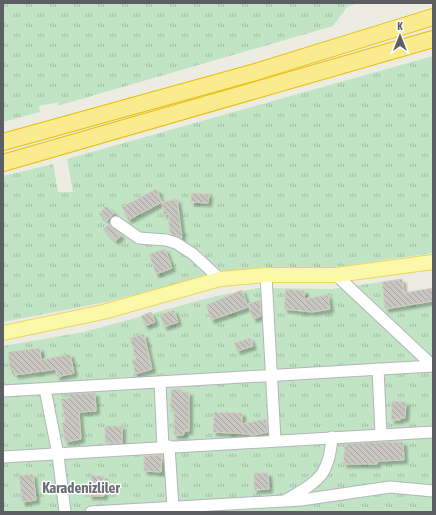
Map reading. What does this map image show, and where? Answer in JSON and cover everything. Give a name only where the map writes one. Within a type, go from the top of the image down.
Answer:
[{"type":"highway","points":[[3,142],[252,73],[433,17]]},
{"type":"highway","points":[[3,163],[433,39]]},
{"type":"main road","points":[[340,279],[433,262]]},
{"type":"main road","points":[[3,333],[103,312],[220,279],[340,279],[433,271]]},
{"type":"main road","points":[[3,341],[82,326],[201,293],[266,279]]},
{"type":"street","points":[[116,222],[139,238],[166,240],[176,243],[193,254],[220,279]]},
{"type":"street","points":[[266,279],[275,440]]},
{"type":"street","points":[[340,279],[433,366]]},
{"type":"street","points":[[3,391],[433,366]]},
{"type":"street","points":[[378,369],[381,434]]},
{"type":"street","points":[[160,383],[173,507]]},
{"type":"street","points":[[45,389],[58,455],[65,512]]},
{"type":"street","points":[[3,457],[433,432]]},
{"type":"street","points":[[283,501],[312,484],[322,475],[328,463],[332,437]]},
{"type":"street","points":[[91,512],[283,501],[390,487],[433,491]]},
{"type":"street","points":[[230,512],[238,504]]},
{"type":"green space","points":[[3,3],[358,3],[347,7],[333,26],[57,106],[59,102],[39,106],[40,112],[3,122]]},
{"type":"green space","points":[[433,56],[433,253],[335,267],[265,268],[221,272],[106,302],[3,322],[3,176],[53,164],[58,192],[73,192],[67,159]]},
{"type":"green space","points":[[382,282],[385,309],[433,301],[433,512],[3,512],[3,346],[84,332],[216,296],[258,288],[331,289]]},
{"type":"building","points":[[156,189],[162,202],[128,220],[122,207]]},
{"type":"building","points":[[191,193],[209,194],[208,203],[191,202]]},
{"type":"building","points":[[177,199],[182,238],[172,235],[169,229],[169,214],[164,215],[162,202]]},
{"type":"building","points":[[106,206],[114,213],[107,221],[99,214]]},
{"type":"building","points":[[109,224],[121,236],[115,241],[103,229]]},
{"type":"building","points":[[165,249],[172,268],[156,274],[149,254]]},
{"type":"building","points":[[402,279],[404,293],[433,288],[433,301],[385,309],[382,282]]},
{"type":"building","points":[[286,289],[305,291],[304,299],[328,295],[330,309],[312,312],[284,309]]},
{"type":"building","points":[[242,290],[248,307],[211,320],[206,305]]},
{"type":"building","points":[[260,300],[261,316],[253,319],[248,304]]},
{"type":"building","points":[[174,310],[178,322],[164,327],[160,315]]},
{"type":"building","points":[[151,312],[155,322],[145,326],[141,316]]},
{"type":"building","points":[[144,334],[152,369],[135,374],[132,360],[136,359],[130,338]]},
{"type":"building","points":[[250,338],[253,346],[237,351],[234,343]]},
{"type":"building","points":[[40,348],[41,360],[70,354],[74,373],[57,377],[56,369],[15,375],[14,369],[10,370],[8,352]]},
{"type":"building","points":[[181,389],[181,392],[189,392],[189,431],[184,431],[184,435],[174,435],[174,412],[171,412],[171,390]]},
{"type":"building","points":[[95,393],[96,411],[79,412],[81,439],[65,442],[62,423],[65,422],[61,399],[69,398],[68,394]]},
{"type":"building","points":[[392,401],[406,402],[405,418],[400,418],[400,420],[391,420]]},
{"type":"building","points":[[214,412],[242,413],[242,424],[266,419],[268,432],[251,436],[250,434],[213,432]]},
{"type":"building","points":[[105,426],[122,426],[122,443],[105,443]]},
{"type":"building","points":[[403,442],[404,460],[377,461],[377,464],[343,464],[345,444]]},
{"type":"building","points":[[162,455],[161,472],[144,471],[144,456]]},
{"type":"building","points":[[254,473],[268,473],[269,489],[254,490]]},
{"type":"building","points":[[33,474],[36,500],[22,502],[19,476]]},
{"type":"building","points":[[91,476],[104,476],[104,496],[89,496],[89,481],[91,481]]},
{"type":"district","name":"Karadenizliler","points":[[81,487]]}]
